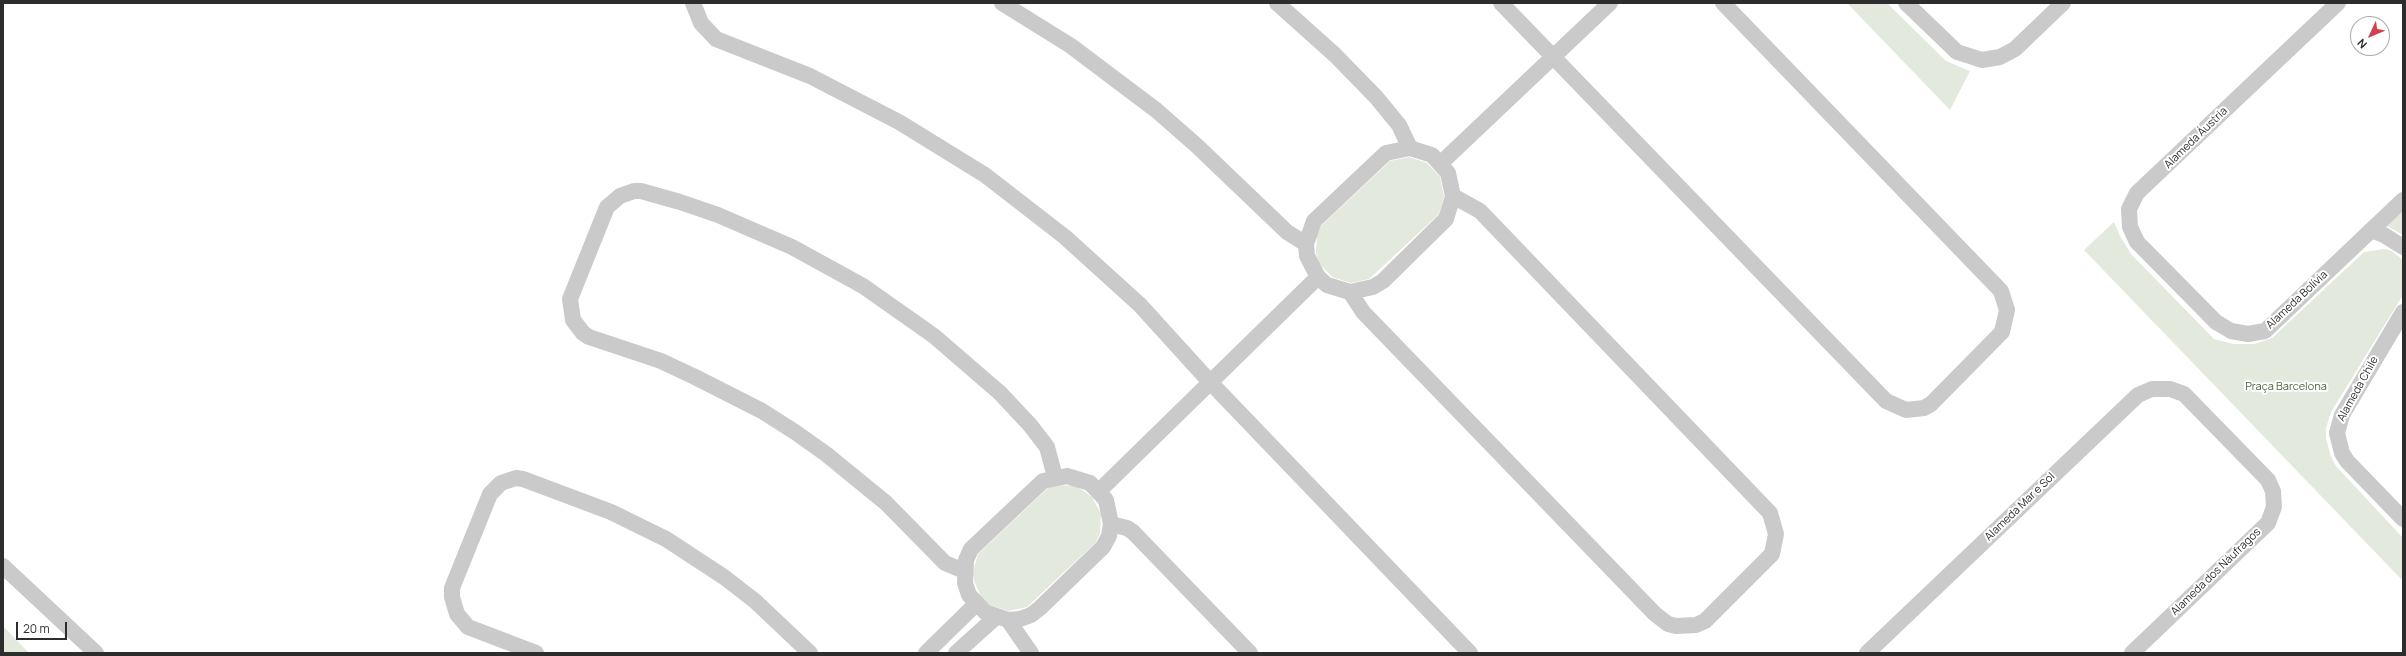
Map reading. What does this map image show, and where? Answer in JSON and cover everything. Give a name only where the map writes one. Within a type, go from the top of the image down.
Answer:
[{"type":"street","points":[[693,3],[701,23],[716,39],[770,59],[855,98],[943,148],[1026,205],[1076,246],[1140,305],[1210,382],[1470,653]]},
{"type":"street","points":[[1002,3],[1071,46],[1150,105],[1196,145],[1287,232],[1306,244]]},
{"type":"street","points":[[1277,3],[1335,55],[1376,97],[1399,125],[1410,148]]},
{"type":"street","points":[[1501,3],[1886,401],[1906,410],[1924,408],[1931,404],[2002,332],[2007,310],[2001,291],[1723,3]]},
{"type":"street","points":[[1441,163],[1610,3]]},
{"type":"street","points":[[1907,4],[1957,52],[1982,60],[2000,57],[2015,49],[2063,3]]},
{"type":"street","name":"Alameda Áustria","points":[[2180,287],[2132,235],[2128,219],[2133,201],[2138,193],[2338,3]]},
{"type":"street","points":[[1410,148],[1421,150],[1441,163],[1452,184],[1453,196],[1446,219],[1383,280],[1362,291],[1350,292],[1338,290],[1318,277],[1307,256],[1306,244],[1308,232],[1321,212],[1386,153],[1410,148]]},
{"type":"street","points":[[964,571],[945,563],[886,503],[826,454],[788,428],[749,404],[695,376],[647,356],[590,337],[580,330],[570,313],[570,299],[607,207],[620,196],[634,191],[641,191],[680,202],[743,225],[792,247],[863,286],[934,336],[1000,394],[1030,425],[1047,447],[1055,476]]},
{"type":"street","points":[[1350,292],[1363,312],[1655,614],[1668,624],[1676,626],[1696,625],[1705,620],[1772,554],[1776,534],[1770,513],[1480,211],[1453,196]]},
{"type":"street","name":"Alameda Bolívia","points":[[2180,287],[2223,327],[2240,334],[2265,331],[2403,200]]},
{"type":"street","points":[[2371,230],[2384,235],[2403,247]]},
{"type":"street","points":[[1099,491],[1318,277]]},
{"type":"street","name":"Alameda Chile","points":[[2403,312],[2342,415],[2337,433],[2342,452],[2347,461],[2403,519]]},
{"type":"street","name":"Alameda Mar e Sol","points":[[1867,653],[2138,395],[2152,389],[2170,389],[2184,394]]},
{"type":"street","name":"Alameda dos Náufragos","points":[[2132,653],[2268,523],[2274,507],[2273,491],[2268,480],[2184,394]]},
{"type":"street","points":[[956,653],[1002,618],[1020,619],[1040,608],[1103,547],[1109,536],[1111,524],[1106,500],[1099,491],[1079,478],[1055,476],[1043,481],[978,540],[966,560],[964,571],[967,589],[976,604],[1002,618],[1031,653]]},
{"type":"street","points":[[536,653],[468,627],[457,614],[452,597],[452,588],[490,494],[502,483],[516,478],[523,479],[611,512],[666,540],[724,577],[755,601],[810,653]]},
{"type":"street","points":[[1111,524],[1123,526],[1133,532],[1250,653]]},
{"type":"street","points":[[3,566],[96,653]]},
{"type":"street","points":[[926,653],[976,604]]},
{"type":"green space","points":[[1847,3],[1887,3],[1946,61],[1970,71],[1950,110]]},
{"type":"green space","points":[[1409,157],[1427,163],[1440,177],[1444,196],[1439,214],[1369,279],[1351,283],[1332,277],[1319,263],[1316,254],[1317,235],[1321,226],[1390,161]]},
{"type":"green space","points":[[2403,211],[2403,235],[2387,226]]},
{"type":"green space","name":"Praça Barcelona","points":[[2114,222],[2120,236],[2131,254],[2214,339],[2234,344],[2254,344],[2272,338],[2364,252],[2385,249],[2392,251],[2403,260],[2403,295],[2331,412],[2326,428],[2326,438],[2331,457],[2336,466],[2403,538],[2403,581],[2084,250]]},
{"type":"green space","points":[[1057,485],[1076,486],[1092,497],[1101,514],[1100,533],[1096,542],[1027,607],[1008,611],[990,605],[982,599],[974,581],[973,572],[978,554],[1048,488]]},
{"type":"green space","points":[[3,626],[28,652],[29,653],[3,653]]}]
